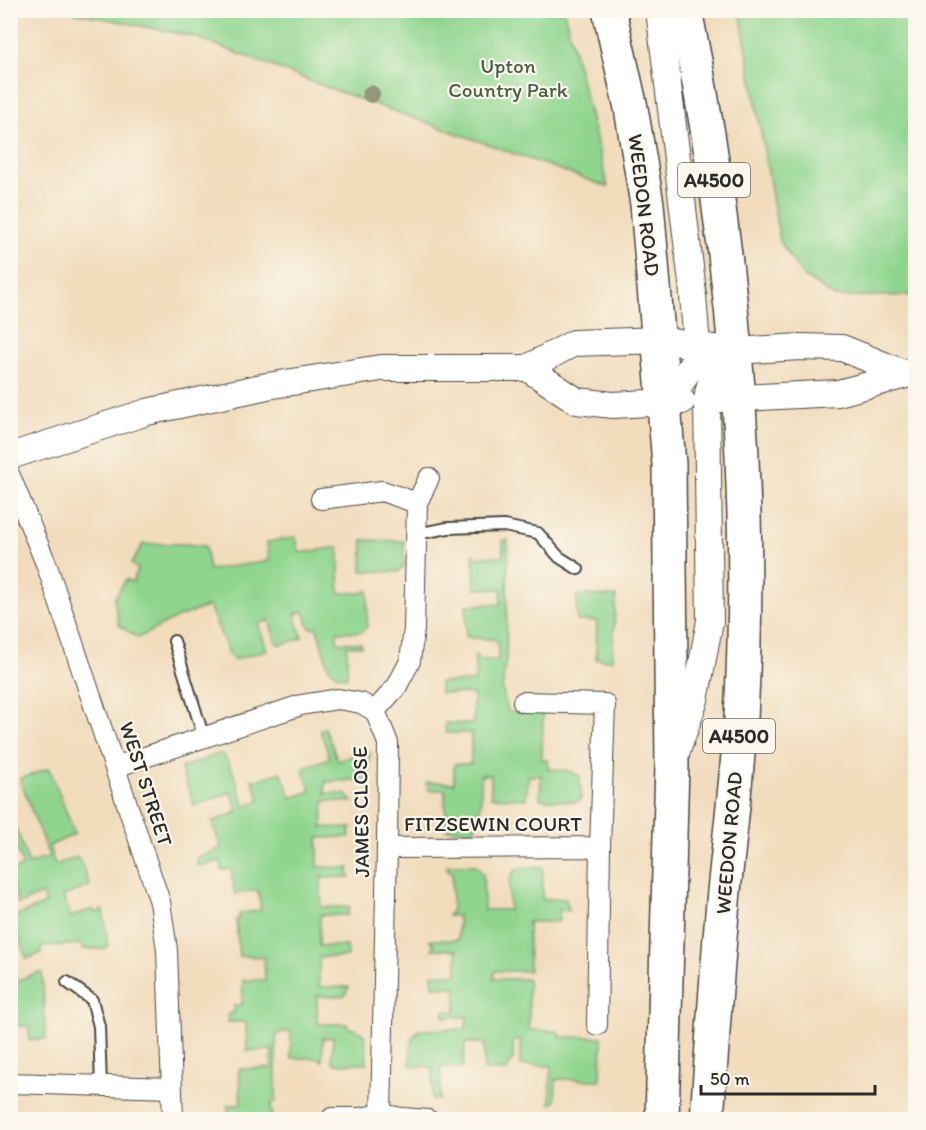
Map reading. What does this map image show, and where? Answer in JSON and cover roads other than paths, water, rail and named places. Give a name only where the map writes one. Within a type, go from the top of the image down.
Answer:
[{"type":"highway","name":"WEEDON ROAD","points":[[609,10],[631,108],[647,204],[665,402],[670,516],[672,765],[662,1119]]},
{"type":"highway","name":"WEEDON ROAD","points":[[685,10],[699,79],[714,179],[735,351],[722,399],[743,490],[741,718],[716,982],[707,1119]]},
{"type":"street","name":"WEEDON ROAD","points":[[659,10],[692,283],[697,346],[692,364],[665,402]]},
{"type":"street","points":[[10,456],[147,412],[267,386],[381,368],[527,368],[574,343],[660,340],[735,351],[800,347],[842,348],[911,374]]},
{"type":"street","points":[[527,368],[577,401],[613,405],[838,393],[911,374]]},
{"type":"street","name":"WEEDON ROAD","points":[[672,765],[695,700],[710,621],[722,399]]},
{"type":"street","name":"WEST STREET","points":[[10,476],[47,566],[160,902],[168,950],[173,1119]]},
{"type":"street","points":[[116,768],[301,705],[338,699],[361,703],[375,711],[397,686],[410,662],[414,629],[417,503],[429,478]]},
{"type":"street","points":[[321,499],[382,491],[417,503]]},
{"type":"street","name":"FITZSEWIN COURT","points":[[523,702],[605,704],[597,1025]]},
{"type":"street","name":"JAMES CLOSE","points":[[375,711],[388,743],[381,1114]]},
{"type":"street","name":"FITZSEWIN COURT","points":[[387,848],[600,847]]},
{"type":"street","points":[[10,1083],[171,1088]]},
{"type":"street","points":[[332,1118],[360,1118],[381,1114],[428,1119]]},
{"type":"lane","points":[[416,534],[448,528],[504,526],[538,533],[559,557],[578,569]]},
{"type":"lane","points":[[174,640],[204,738]]},
{"type":"lane","points":[[67,982],[92,1000],[99,1026],[101,1086]]},
{"type":"park label","name":"Upton Country Park","points":[[508,78]]}]
